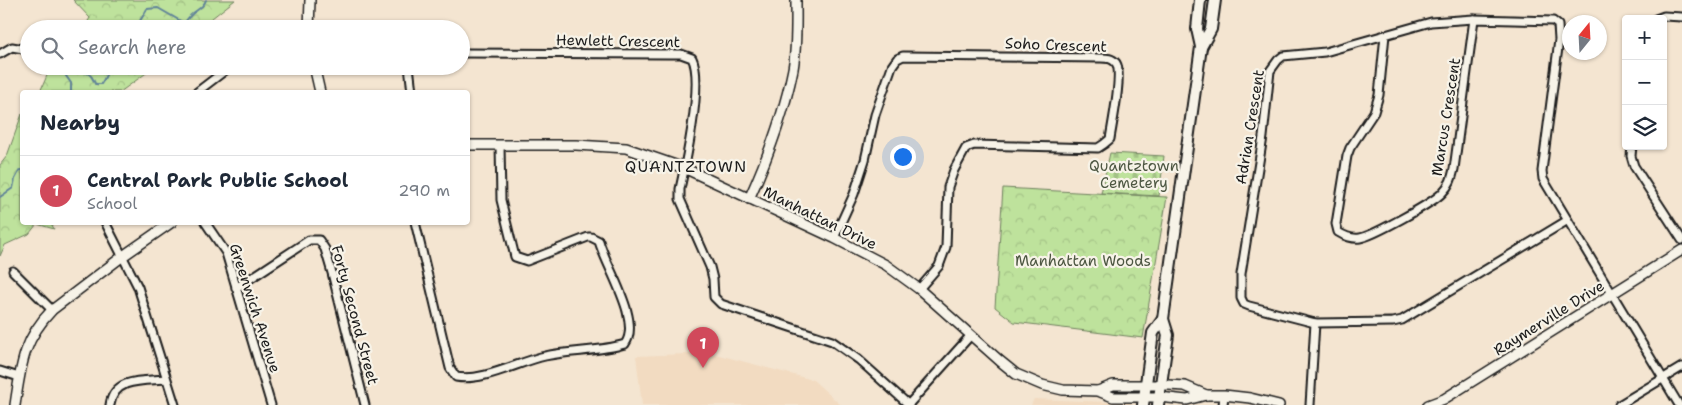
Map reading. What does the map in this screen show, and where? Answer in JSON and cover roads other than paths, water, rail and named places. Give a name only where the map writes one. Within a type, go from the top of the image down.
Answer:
[{"type":"main road","points":[[1144,401],[1154,333],[1163,319],[1200,47],[1197,29],[1200,0]]},
{"type":"main road","points":[[1200,47],[1211,29],[1215,0]]},
{"type":"main road","points":[[1159,401],[1168,335],[1163,319]]},
{"type":"street","points":[[309,20],[310,0]]},
{"type":"street","points":[[749,199],[770,153],[792,69],[795,46],[796,0]]},
{"type":"street","points":[[1667,16],[1682,17]]},
{"type":"street","name":"Adrian Crescent","points":[[1568,220],[1402,320],[1378,324],[1315,323],[1249,306],[1244,304],[1241,298],[1241,274],[1270,71],[1278,60],[1283,56],[1326,52],[1431,22],[1474,19],[1553,21],[1558,24],[1558,48],[1542,171],[1543,179],[1568,220],[1679,405]]},
{"type":"street","name":"Marcus Crescent","points":[[1385,35],[1379,95],[1374,112],[1350,148],[1344,167],[1336,224],[1338,232],[1353,238],[1360,238],[1378,232],[1441,194],[1450,183],[1454,169],[1474,19]]},
{"type":"street","points":[[0,54],[12,47],[20,48]]},
{"type":"street","name":"Hewlett Crescent","points":[[470,53],[681,54],[692,58],[696,71],[694,109],[684,168]]},
{"type":"street","name":"Soho Crescent","points":[[834,238],[854,194],[865,160],[875,115],[892,66],[897,59],[903,56],[994,56],[1112,59],[1117,64],[1118,84],[1110,139],[1098,148],[974,145],[966,148],[954,170],[948,187],[946,247],[938,266],[919,289]]},
{"type":"street","points":[[200,90],[219,75]]},
{"type":"street","points":[[316,75],[320,90]]},
{"type":"street","points":[[410,75],[412,90]]},
{"type":"street","name":"Manhattan Drive","points":[[470,145],[626,148],[684,168],[834,238],[886,265],[919,289],[1000,362],[1016,374],[1063,390],[1098,391],[1113,397],[1144,401]]},
{"type":"street","points":[[416,225],[450,368],[456,377],[473,378],[546,356],[586,352],[625,344],[629,339],[630,332],[627,311],[600,241],[596,238],[588,237],[527,261],[515,257],[501,200],[500,145]]},
{"type":"street","points":[[1632,150],[1634,166],[1682,240]]},
{"type":"street","points":[[684,168],[680,199],[710,267],[714,298],[721,304],[832,341],[859,360],[908,405],[971,335]]},
{"type":"street","points":[[107,225],[138,287],[175,405]]},
{"type":"street","points":[[15,405],[19,376],[26,348],[34,330],[52,310],[168,225]]},
{"type":"street","name":"Greenwich Avenue","points":[[208,225],[226,253],[272,405]]},
{"type":"street","name":"Forty Second Street","points":[[236,288],[309,240],[319,240],[325,249],[332,273],[365,405]]},
{"type":"street","name":"Raymerville Drive","points":[[1428,405],[1444,399],[1613,295],[1682,250]]},
{"type":"street","points":[[13,271],[52,310]]},
{"type":"street","points":[[1310,405],[1315,323]]},
{"type":"street","points":[[1619,405],[1682,367]]},
{"type":"street","points":[[0,371],[19,376]]},
{"type":"street","points":[[110,405],[113,394],[121,385],[166,378]]},
{"type":"street","name":"Manhattan Drive","points":[[1098,391],[1113,385],[1161,385]]},
{"type":"street","points":[[1161,385],[1185,386],[1223,400],[1250,398],[1280,405]]},
{"type":"street","points":[[1144,401],[1187,400],[1206,395]]},
{"type":"waterway","points":[[187,20],[206,0]]},
{"type":"waterway","points":[[141,20],[147,9],[158,8],[179,20]]},
{"type":"waterway","points":[[66,75],[71,83],[71,90]]},
{"type":"waterway","points":[[89,75],[95,84],[101,84],[106,75]]},
{"type":"waterway","points":[[0,197],[13,188],[20,170]]},
{"type":"place","name":"Central Park Public School","points":[[703,368]]},
{"type":"district","name":"QUANTZTOWN","points":[[686,166]]},
{"type":"park label","name":"Quantztown Cemetery","points":[[1134,174]]},
{"type":"park label","name":"Manhattan Woods","points":[[1083,261]]}]
